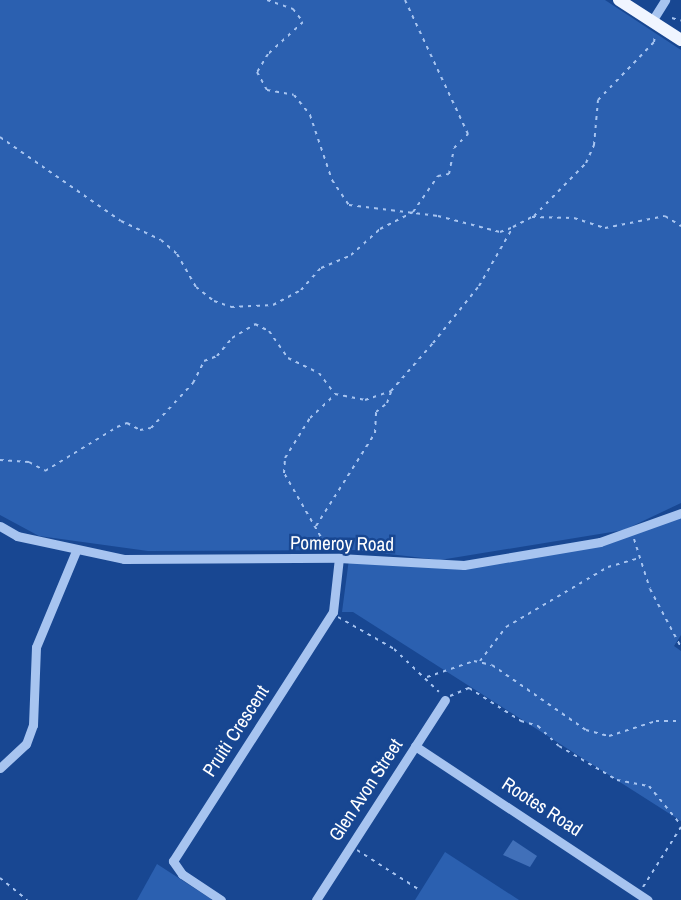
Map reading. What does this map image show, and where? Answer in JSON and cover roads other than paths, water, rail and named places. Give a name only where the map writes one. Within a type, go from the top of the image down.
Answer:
[{"type":"main road","points":[[619,0],[681,40]]},
{"type":"street","points":[[652,21],[665,0]]},
{"type":"street","name":"Pomeroy Road","points":[[0,527],[17,536],[76,551],[124,559],[335,558],[464,565],[600,542],[681,513]]},
{"type":"street","points":[[0,768],[26,744],[33,725],[36,646],[76,551]]},
{"type":"street","name":"Pruiti Crescent","points":[[221,900],[182,874],[173,861],[332,614],[335,558]]},
{"type":"street","name":"Glen Avon Street","points":[[316,900],[445,700]]},
{"type":"street","name":"Rootes Road","points":[[415,746],[648,900]]}]
